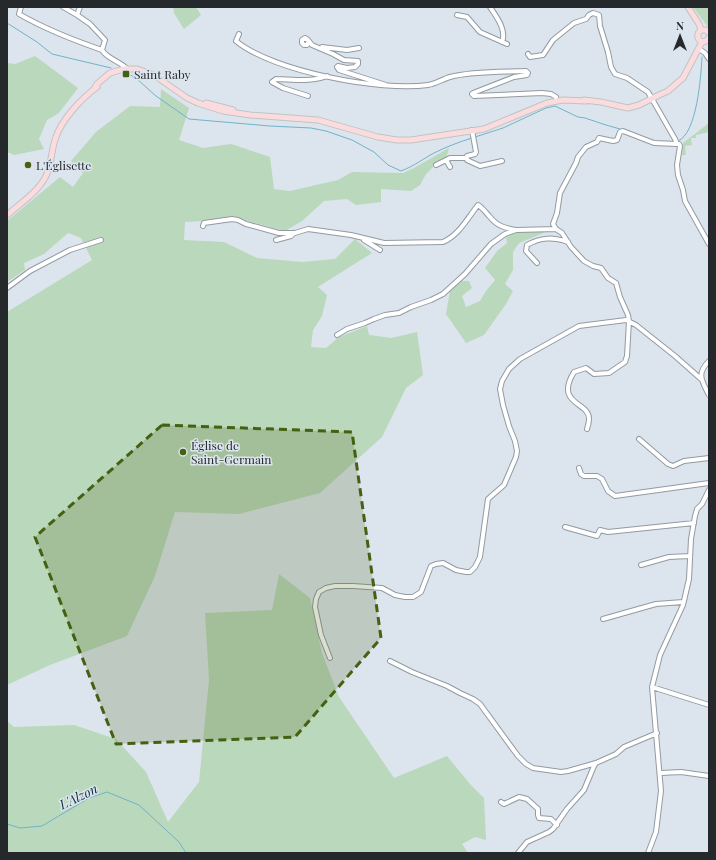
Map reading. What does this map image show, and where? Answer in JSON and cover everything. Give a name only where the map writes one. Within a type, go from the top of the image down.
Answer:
[{"type":"main road","points":[[688,7],[699,24],[701,30]]},
{"type":"main road","points":[[701,30],[706,30],[709,33]]},
{"type":"main road","points":[[701,30],[697,36],[701,45]]},
{"type":"main road","points":[[531,109],[556,97],[601,102],[628,108],[639,105],[668,90],[679,82],[686,73],[701,45],[709,38]]},
{"type":"main road","points":[[94,89],[97,84],[110,73],[119,70],[137,69],[158,78],[194,101],[214,104],[239,113],[325,121],[378,137],[397,140],[473,135],[531,109],[556,101],[586,101]]},
{"type":"main road","points":[[7,215],[40,185],[46,176],[56,136],[60,128],[79,104],[94,89],[102,82],[116,74],[130,71],[158,78]]},
{"type":"street","points":[[21,7],[19,14],[37,25],[102,50],[104,54],[120,62],[127,69]]},
{"type":"street","points":[[63,7],[90,24],[104,37],[105,43],[102,50]]},
{"type":"street","points":[[77,15],[80,7]]},
{"type":"street","points":[[492,8],[503,34],[502,42]]},
{"type":"street","points":[[528,54],[530,57],[543,55],[553,40],[574,23],[586,19],[593,13],[599,15],[600,26],[611,67],[615,74],[627,78],[648,92],[676,142],[680,146],[677,165],[684,201],[709,244]]},
{"type":"street","points":[[457,14],[467,17],[480,32],[507,44]]},
{"type":"street","points":[[239,34],[236,41],[245,48],[301,70],[327,76],[387,86],[428,85],[451,76],[488,72],[526,71],[528,73],[527,75],[514,77],[481,89],[472,94],[474,96],[547,93],[556,97]]},
{"type":"street","points":[[308,42],[344,60],[358,61],[358,64],[355,67],[347,68],[338,66],[337,68],[339,70],[385,84],[387,86]]},
{"type":"street","points":[[701,45],[709,59]]},
{"type":"street","points":[[318,47],[347,50],[359,48]]},
{"type":"street","points":[[116,61],[119,70]]},
{"type":"street","points":[[308,96],[283,88],[272,82],[276,79],[298,80],[322,78],[327,76]]},
{"type":"street","points":[[556,229],[554,224],[562,187],[568,181],[578,157],[586,147],[597,142],[599,138],[613,141],[617,140],[620,132],[622,131],[654,143],[676,142]]},
{"type":"street","points":[[436,165],[453,158],[466,158],[475,154],[473,135]]},
{"type":"street","points":[[466,158],[467,160],[480,166],[502,161]]},
{"type":"street","points":[[446,160],[450,167]]},
{"type":"street","points":[[276,240],[308,229],[351,235],[384,243],[443,242],[456,233],[478,205],[496,224],[504,228],[516,230],[556,229],[562,233],[584,261],[601,268],[608,278],[616,283],[629,321],[627,356],[624,362],[609,373],[594,374],[586,368],[574,372],[569,381],[569,395],[589,416],[590,420],[587,429]]},
{"type":"street","points":[[203,226],[204,223],[232,219],[279,233],[295,233]]},
{"type":"street","points":[[337,335],[347,329],[385,315],[399,313],[443,294],[465,274],[500,236],[516,230]]},
{"type":"street","points":[[537,263],[526,251],[527,245],[541,239],[549,238],[557,238],[568,242]]},
{"type":"street","points":[[364,239],[380,250]]},
{"type":"street","points":[[7,288],[30,271],[70,250],[101,240]]},
{"type":"street","points":[[330,658],[321,635],[315,607],[319,592],[326,588],[335,586],[358,586],[382,588],[395,595],[413,597],[421,592],[431,566],[443,563],[456,570],[466,572],[470,572],[475,567],[480,556],[488,499],[504,485],[516,457],[517,451],[515,441],[502,405],[500,389],[502,381],[509,370],[520,359],[579,326],[629,321],[636,324],[701,379]]},
{"type":"street","points":[[709,361],[700,374],[709,395]]},
{"type":"street","points":[[639,439],[668,464],[673,466],[684,461],[709,458]]},
{"type":"street","points":[[579,468],[581,474],[584,476],[597,476],[602,480],[608,491],[615,496],[709,482]]},
{"type":"street","points":[[648,853],[656,832],[661,801],[661,773],[652,687],[660,655],[683,602],[689,579],[691,539],[694,523],[698,509],[709,490]]},
{"type":"street","points":[[565,527],[597,536],[600,530],[608,532],[694,523]]},
{"type":"street","points":[[641,565],[669,557],[690,556]]},
{"type":"street","points":[[603,619],[656,604],[683,602]]},
{"type":"street","points":[[390,661],[412,672],[447,686],[480,704],[518,756],[526,764],[533,768],[562,772],[568,771],[616,754],[624,747],[657,733]]},
{"type":"street","points":[[652,687],[709,705]]},
{"type":"street","points":[[518,853],[527,842],[549,832],[557,825],[567,810],[584,790],[596,762]]},
{"type":"street","points":[[661,773],[681,772],[709,776]]},
{"type":"street","points":[[501,802],[504,804],[519,797],[527,799],[538,809],[539,817],[551,819],[557,825]]},
{"type":"highlighted area","points":[[162,425],[352,432],[381,638],[295,737],[116,744],[35,537]]},
{"type":"green space","points":[[173,7],[196,7],[201,15],[184,29],[174,13]]},
{"type":"green space","points":[[693,7],[707,7],[709,11],[708,27]]},
{"type":"green space","points":[[35,56],[78,88],[59,113],[47,120],[39,139],[44,149],[14,155],[7,152],[7,63],[15,64]]},
{"type":"green space","points":[[161,89],[189,108],[179,140],[203,148],[231,144],[270,157],[274,189],[290,191],[338,180],[352,172],[403,173],[449,148],[446,159],[436,164],[426,174],[420,185],[411,191],[381,189],[381,202],[356,205],[347,199],[324,201],[302,221],[285,231],[234,216],[204,221],[185,222],[184,240],[224,242],[257,258],[302,262],[335,259],[355,239],[372,253],[318,287],[327,295],[322,316],[313,330],[311,347],[326,348],[339,337],[367,326],[369,335],[391,338],[417,332],[423,375],[406,388],[382,437],[320,493],[239,514],[175,512],[155,576],[127,636],[50,665],[7,685],[7,312],[92,260],[81,238],[68,233],[44,254],[24,263],[25,270],[7,282],[7,221],[60,177],[73,187],[83,173],[71,161],[96,132],[130,106],[160,107]]},
{"type":"green space","points":[[709,123],[709,132],[696,135],[696,138],[691,138],[692,145],[685,146],[686,155],[682,155],[683,143]]},
{"type":"green space","points":[[518,232],[546,232],[519,243],[513,252],[513,270],[505,284],[513,291],[506,304],[484,335],[466,343],[446,314],[450,291],[461,281],[469,281],[472,288],[462,296],[466,307],[480,301],[495,280],[485,268],[497,251],[507,243],[506,236]]},
{"type":"green space","points":[[279,574],[310,598],[322,653],[339,697],[394,778],[447,756],[470,784],[484,798],[486,840],[475,837],[462,844],[468,853],[7,853],[7,721],[14,727],[74,725],[116,739],[146,772],[168,822],[199,782],[209,680],[205,613],[272,610]]},
{"type":"waterway","points":[[7,23],[37,42],[52,54],[111,68]]},
{"type":"waterway","points":[[678,141],[690,128],[694,116],[699,90],[702,57]]},
{"type":"waterway","points":[[129,74],[156,96],[189,119],[311,128],[326,131],[352,140],[374,152],[388,165],[401,171],[430,155],[472,138]]},
{"type":"waterway","points":[[475,137],[503,128],[546,108],[555,106],[578,117],[627,131]]},
{"type":"waterway","name":"L'Alzon","points":[[7,824],[20,828],[42,826],[89,798],[107,792],[139,805],[179,842],[186,853]]},
{"type":"place","name":"Saint Raby","points":[[126,74]]},
{"type":"place","name":"L'Églisette","points":[[28,165]]},
{"type":"place","name":"Église de Saint-Germain","points":[[183,452]]}]
